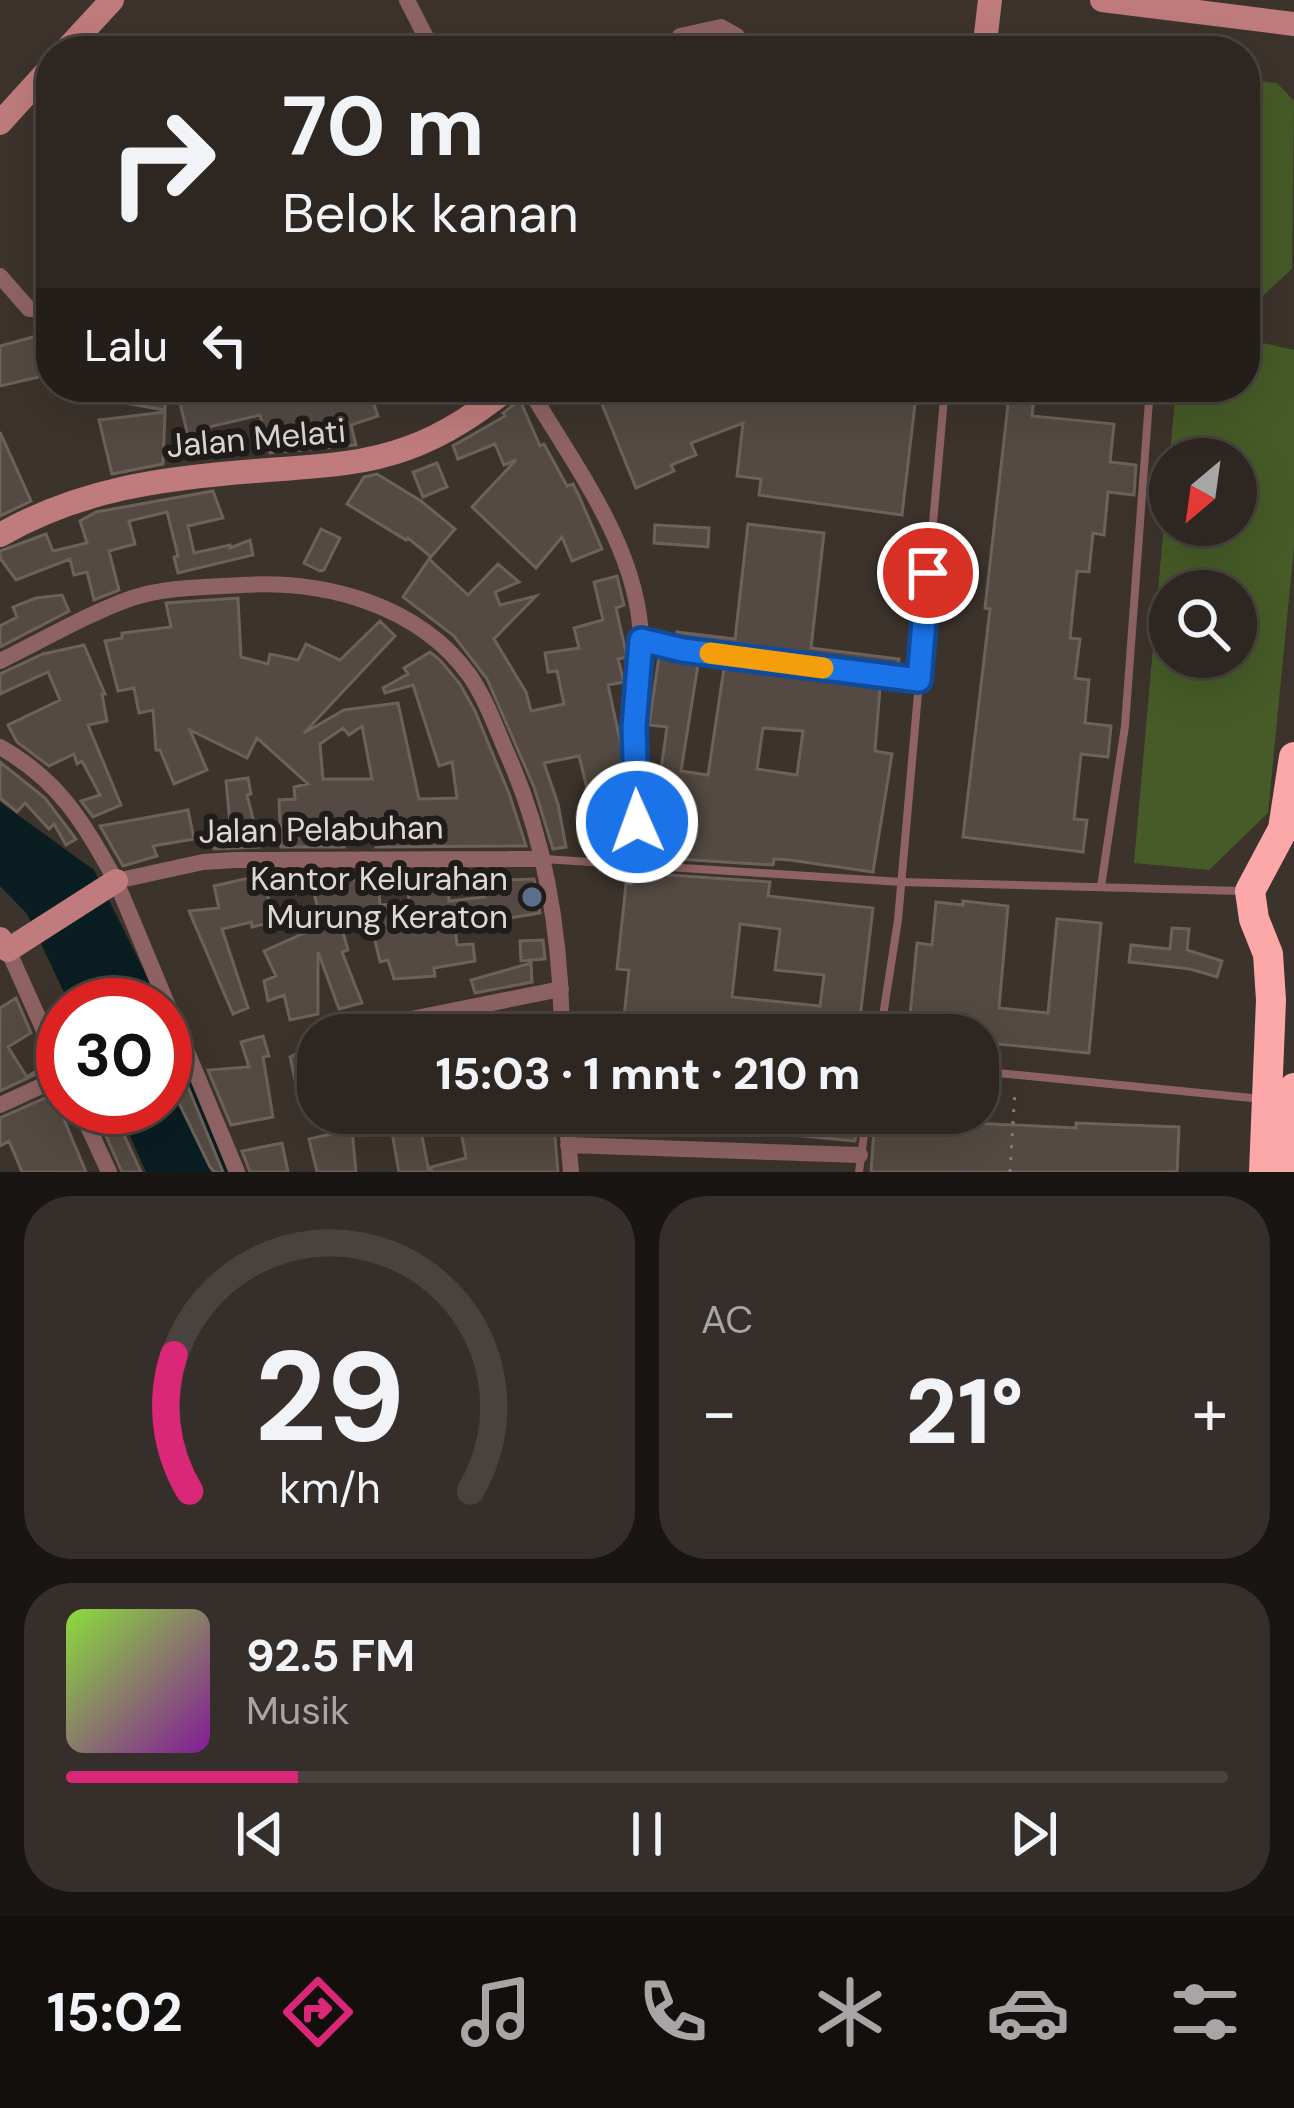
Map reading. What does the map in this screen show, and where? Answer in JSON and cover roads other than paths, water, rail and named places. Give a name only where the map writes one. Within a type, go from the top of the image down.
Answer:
[{"type":"highway","points":[[1288,1172],[1288,1098],[1268,954],[1250,905],[1250,891],[1283,830],[1294,757]]},
{"type":"highway","points":[[1264,1172],[1288,1098]]},
{"type":"main road","points":[[79,36],[112,0]]},
{"type":"main road","points":[[986,36],[991,0]]},
{"type":"main road","points":[[1102,0],[1294,24]]},
{"type":"main road","points":[[1,120],[36,83]]},
{"type":"main road","name":"Jalan Melati","points":[[0,535],[62,503],[152,481],[363,461],[410,448],[470,419],[491,402]]},
{"type":"main road","points":[[9,953],[110,885]]},
{"type":"street","points":[[407,0],[425,36]]},
{"type":"street","points":[[680,36],[721,27],[737,36]]},
{"type":"street","points":[[0,275],[29,309],[36,309]]},
{"type":"street","points":[[537,402],[616,540],[640,612],[634,743],[638,810],[631,865]]},
{"type":"street","points":[[0,661],[134,598],[189,588],[268,584],[340,592],[387,610],[420,630],[469,676],[528,798],[543,859],[562,1014]]},
{"type":"street","points":[[641,640],[683,650],[919,680]]},
{"type":"street","points":[[0,747],[49,779],[73,808],[237,1172]]},
{"type":"street","name":"Jalan Pelabuhan","points":[[110,885],[203,862],[235,860],[543,859]]},
{"type":"street","points":[[0,983],[9,953]]},
{"type":"street","points":[[9,953],[36,1014]]},
{"type":"street","points":[[437,1014],[561,989]]},
{"type":"street","points":[[0,1105],[36,1087]]},
{"type":"street","points":[[91,1134],[109,1172]]},
{"type":"street","points":[[567,1134],[571,1172]]},
{"type":"street","points":[[568,1145],[859,1164]]},
{"type":"lane","points":[[883,1014],[901,882],[944,402]]},
{"type":"lane","points":[[1101,887],[1126,726],[1149,402]]},
{"type":"lane","points":[[543,859],[901,882],[1250,891]]},
{"type":"lane","points":[[999,1073],[1288,1098]]},
{"type":"lane","points":[[859,1164],[864,1134]]},
{"type":"place","name":"Kantor Kelurahan Murung Keraton","points":[[532,897]]}]
